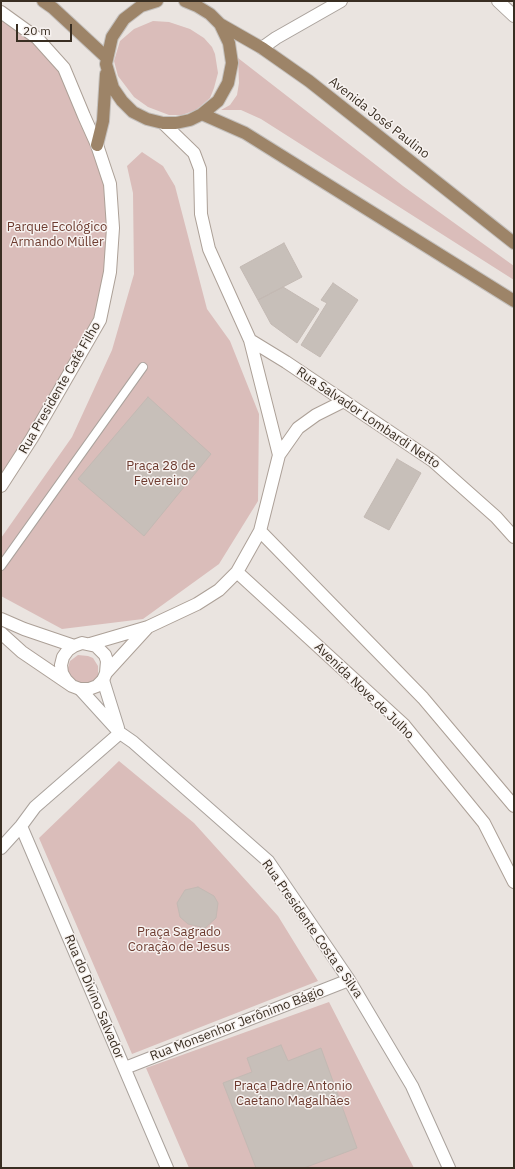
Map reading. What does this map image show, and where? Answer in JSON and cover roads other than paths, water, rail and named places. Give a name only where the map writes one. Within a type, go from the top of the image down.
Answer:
[{"type":"main road","points":[[43,1],[53,8],[107,61],[113,88],[122,101],[133,112],[147,119],[163,123],[176,123],[190,120],[202,114],[218,101],[228,83],[232,63],[229,43],[220,24],[210,14],[185,1]]},
{"type":"main road","points":[[97,145],[103,121],[107,61],[112,37],[124,19],[141,6],[157,1]]},
{"type":"main road","name":"Avenida José Paulino","points":[[220,24],[262,48],[309,80],[514,243]]},
{"type":"main road","points":[[202,114],[244,133],[514,301]]},
{"type":"street","points":[[262,48],[276,38],[341,1]]},
{"type":"street","points":[[498,1],[514,16]]},
{"type":"street","name":"Rua Presidente Café Filho","points":[[1,12],[38,38],[64,68],[97,145],[110,184],[113,228],[110,272],[100,320],[32,438],[1,486]]},
{"type":"street","points":[[163,123],[194,153],[200,169],[201,214],[209,249],[250,340],[279,455]]},
{"type":"street","name":"Rua Salvador Lombardi Netto","points":[[250,340],[433,461],[496,517],[514,537]]},
{"type":"street","points":[[90,644],[148,627],[197,604],[219,590],[237,572],[260,531],[279,455],[298,428],[316,415],[344,401]]},
{"type":"street","points":[[260,531],[424,698],[514,806]]},
{"type":"street","name":"Avenida Nove de Julho","points":[[237,572],[404,725],[484,823],[514,882]]},
{"type":"street","points":[[1,619],[24,630],[74,646]]},
{"type":"street","points":[[1,633],[22,652],[76,687],[89,689],[97,686],[148,627]]},
{"type":"street","points":[[1,848],[36,807],[120,733],[105,677],[107,661],[105,655],[96,646],[82,643],[68,650],[63,657],[61,665],[62,673],[66,680],[76,687]]},
{"type":"street","name":"Rua Presidente Costa e Silva","points":[[76,687],[120,733],[133,742],[268,861],[349,980],[412,1086],[449,1168]]},
{"type":"street","name":"Rua do Divino Salvador","points":[[21,826],[167,1168]]},
{"type":"street","name":"Rua Monsenhor Jerônimo Bágio","points":[[125,1068],[349,980]]},
{"type":"lane","points":[[1,566],[143,367]]},
{"type":"park label","name":"Parque Ecológico Armando Müller","points":[[57,234]]},
{"type":"park label","name":"Praça 28 de Fevereiro","points":[[161,474]]},
{"type":"park label","name":"Praça Sagrado Coração de Jesus","points":[[179,940]]},
{"type":"park label","name":"Praça Padre Antonio Caetano Magalhães","points":[[293,1094]]}]
